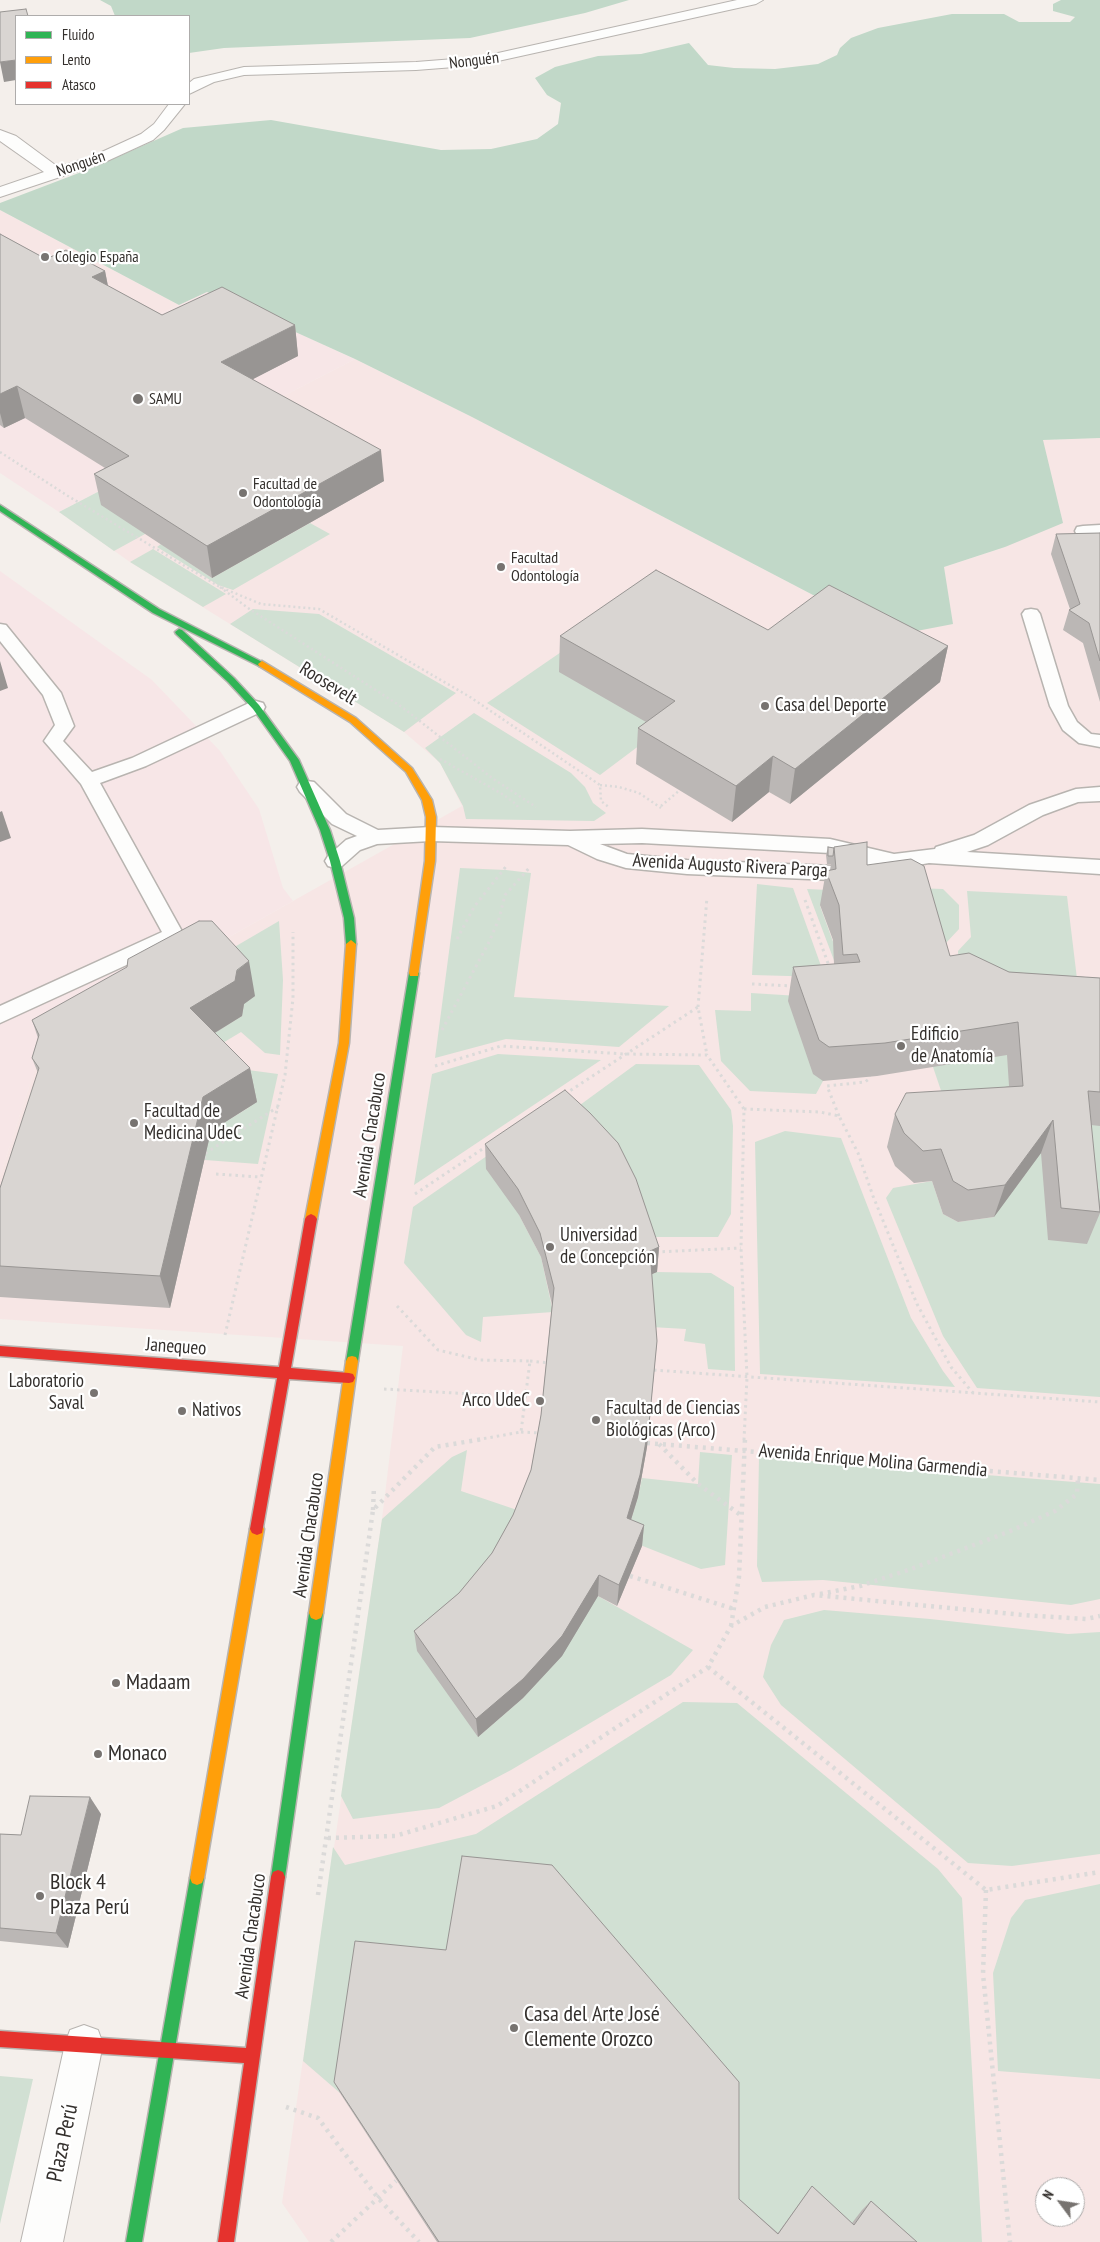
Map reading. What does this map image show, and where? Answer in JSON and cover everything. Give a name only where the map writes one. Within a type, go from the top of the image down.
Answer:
[{"type":"main road","name":"Roosevelt","points":[[0,507],[156,611],[262,664],[353,720],[397,759],[418,782],[428,800],[432,817],[431,834]]},
{"type":"main road","name":"Roosevelt","points":[[156,611],[231,680],[256,707],[294,760],[325,830],[335,861]]},
{"type":"main road","name":"Avenida Chacabuco","points":[[226,2242],[254,2056],[265,1958],[349,1378],[420,938],[430,861],[431,834]]},
{"type":"main road","points":[[134,2242],[344,1043],[352,952],[349,918],[335,861]]},
{"type":"main road","name":"Janequeo","points":[[0,1351],[349,1378]]},
{"type":"main road","points":[[0,2039],[254,2056]]},
{"type":"street","name":"Nonguén","points":[[190,89],[199,82],[210,78],[244,72],[416,66],[480,61],[756,0]]},
{"type":"street","name":"Nonguén","points":[[0,192],[99,158],[147,137],[168,117],[176,105]]},
{"type":"street","points":[[0,135],[10,139],[54,173]]},
{"type":"street","name":"Plaza Perú","points":[[42,2242],[84,2044]]},
{"type":"lane","points":[[1083,531],[1100,530]]},
{"type":"lane","points":[[1031,614],[1059,706],[1070,726],[1086,739],[1100,741]]},
{"type":"lane","points":[[0,629],[52,693],[65,726],[53,741],[89,780],[174,935],[0,1015]]},
{"type":"lane","points":[[89,780],[139,762],[256,707]]},
{"type":"lane","points":[[307,787],[339,818],[375,837]]},
{"type":"lane","points":[[929,856],[982,840],[1036,810],[1076,796],[1100,794]]},
{"type":"lane","name":"Avenida Augusto Rivera Parga","points":[[335,861],[353,845],[375,837],[431,834],[570,838],[674,838],[830,846],[894,860]]},
{"type":"lane","name":"Avenida Augusto Rivera Parga","points":[[570,838],[604,854],[626,861],[687,867],[833,873],[894,860],[929,856],[1100,867]]},
{"type":"path","points":[[0,452],[68,496],[220,587],[248,608],[402,707],[447,740],[492,778],[540,810],[538,858],[504,895],[499,919],[489,942],[441,1032]]},
{"type":"path","points":[[147,543],[153,539]]},
{"type":"path","points":[[220,587],[262,604],[319,609],[470,697],[600,785],[619,787],[638,793],[661,806],[674,838]]},
{"type":"path","points":[[600,785],[601,801],[614,811]]},
{"type":"path","points":[[661,806],[680,790]]},
{"type":"path","points":[[328,1838],[395,1836],[497,1806],[708,1667],[731,1626],[739,1577],[743,1517],[747,1377],[741,1248],[744,1109],[707,1055],[698,1007],[707,892],[687,867]]},
{"type":"path","points":[[804,898],[830,970]]},
{"type":"path","points":[[218,1368],[285,1075],[293,998],[292,932]]},
{"type":"path","points":[[752,984],[799,986]]},
{"type":"path","points":[[561,1096],[698,1007]]},
{"type":"path","points":[[434,1066],[501,1046],[624,1054],[707,1055]]},
{"type":"path","points":[[870,1070],[871,1075],[865,1082],[827,1086],[839,1116],[858,1152],[873,1196],[917,1304],[951,1367],[973,1393]]},
{"type":"path","points":[[205,1158],[204,1154],[278,1108]]},
{"type":"path","points":[[744,1109],[820,1112],[839,1116]]},
{"type":"path","points":[[410,1198],[493,1142]]},
{"type":"path","points":[[216,1174],[261,1177]]},
{"type":"path","points":[[650,1252],[741,1248]]},
{"type":"path","points":[[394,1303],[438,1350],[480,1360],[549,1363]]},
{"type":"path","points":[[521,1432],[530,1361]]},
{"type":"path","points":[[654,1370],[1100,1402]]},
{"type":"path","points":[[374,1388],[525,1398]]},
{"type":"path","points":[[317,1905],[373,1510],[435,1447],[521,1432],[542,1434]]},
{"type":"path","name":"Avenida Enrique Molina Garmendia","points":[[647,1443],[1100,1480]]},
{"type":"path","points":[[658,1444],[698,1484],[743,1517]]},
{"type":"path","points":[[731,1626],[765,1607],[877,1580],[965,1550],[1008,1532],[1055,1511],[1076,1494],[1078,1478]]},
{"type":"path","points":[[630,1576],[734,1609]]},
{"type":"path","points":[[814,1595],[1023,1615],[1086,1619],[1100,1616]]},
{"type":"path","points":[[708,1667],[986,1890],[1100,1872]]},
{"type":"path","points":[[986,1890],[983,1974],[1010,2242]]},
{"type":"path","points":[[284,2116],[287,2097]]},
{"type":"path","points":[[285,2107],[318,2118],[378,2198],[419,2242]]},
{"type":"path","points":[[330,2242],[396,2181]]},
{"type":"shaded area","name":"Colegio España","points":[[0,210],[179,305],[0,389]]},
{"type":"shaded area","name":"SAMU","points":[[207,292],[355,359],[59,512],[0,473],[0,389]]},
{"type":"shaded area","name":"Universidad de Concepción","points":[[355,359],[472,417],[813,595],[901,634],[944,567],[1005,547],[1042,440],[1100,438],[1100,2242],[309,2242],[282,2203],[382,1519],[403,1346],[0,1319],[0,1176],[44,1041],[462,806],[440,763],[404,732],[130,562],[59,512]]},
{"type":"shaded area","points":[[0,571],[152,680],[220,751],[259,809],[283,888],[293,901],[44,1041],[0,1176]]},
{"type":"green space","points":[[100,0],[629,0],[585,13],[470,38],[224,48],[190,53],[190,15],[115,15],[111,6]]},
{"type":"green space","points":[[1061,0],[1100,0],[1100,438],[1043,440],[1063,523],[1005,547],[944,567],[953,624],[901,634],[813,595],[472,417],[355,359],[207,292],[179,305],[0,210],[0,203],[92,168],[183,128],[271,120],[441,150],[491,149],[537,139],[558,124],[561,103],[547,95],[535,78],[555,67],[598,56],[641,54],[689,43],[708,65],[775,69],[818,64],[837,55],[840,48],[851,38],[878,28],[952,14],[1004,14],[1019,22],[1070,22],[1075,17],[1053,11],[1053,4]]},
{"type":"green space","points":[[256,410],[145,534],[114,551],[59,512]]},
{"type":"green space","points":[[310,523],[330,534],[233,590],[218,585],[157,547],[161,544],[212,578]]},
{"type":"green space","points":[[153,549],[226,594],[203,607],[130,562]]},
{"type":"green space","points":[[628,606],[660,730],[600,775],[487,703]]},
{"type":"green space","points":[[253,609],[319,614],[456,693],[404,732],[230,624]]},
{"type":"green space","points":[[474,713],[571,773],[585,787],[593,803],[606,813],[594,821],[466,819],[463,806],[440,763],[425,748]]},
{"type":"green space","points":[[460,868],[531,873],[514,997],[669,1006],[619,1047],[506,1039],[435,1058]]},
{"type":"green space","points":[[757,884],[793,888],[825,977],[752,975]]},
{"type":"green space","points":[[916,888],[943,889],[959,905],[959,929],[945,944],[820,906],[854,999],[849,1000],[807,889],[892,893]]},
{"type":"green space","points":[[967,891],[1067,896],[1081,1012],[1009,1074],[1012,1124],[1071,1078],[1100,1061],[1100,1397],[977,1388],[943,1336],[886,1198],[893,1188],[932,1181],[943,1214],[958,1222],[994,1217],[952,1123],[933,1067],[960,988],[958,951],[971,937]]},
{"type":"green space","points":[[279,921],[283,980],[280,1055],[265,1053],[241,1032],[221,1044],[248,1070],[278,1074],[258,1164],[205,1160],[199,1157],[199,1138],[248,1108],[254,1100],[198,1043],[242,1016],[219,956]]},
{"type":"green space","points":[[751,993],[831,998],[823,1081],[816,1094],[750,1091],[721,1061],[715,1010],[751,1011]]},
{"type":"green space","points":[[498,1054],[601,1060],[414,1185],[432,1074]]},
{"type":"green space","points":[[636,1064],[699,1065],[731,1110],[733,1126],[731,1214],[718,1237],[646,1237],[565,1116]]},
{"type":"green space","points":[[523,1131],[519,1215],[541,1257],[553,1312],[483,1317],[481,1342],[466,1335],[404,1263],[413,1207]]},
{"type":"green space","points":[[785,1131],[841,1138],[911,1318],[943,1371],[955,1387],[760,1374],[755,1142]]},
{"type":"green space","points":[[657,1272],[711,1273],[734,1287],[735,1371],[708,1369],[705,1344],[684,1341],[686,1329],[651,1327],[648,1276]]},
{"type":"green space","points":[[467,1450],[461,1491],[523,1512],[478,1737],[523,1698],[598,1596],[693,1650],[671,1675],[511,1770],[439,1808],[353,1819],[341,1796],[382,1519],[452,1457]]},
{"type":"green space","points":[[700,1452],[732,1455],[725,1565],[701,1569],[625,1539],[642,1478],[698,1484]]},
{"type":"green space","points":[[759,1457],[1100,1484],[1100,1599],[1071,1605],[823,1580],[762,1582],[757,1566]]},
{"type":"green space","points":[[824,1610],[1068,1634],[1100,1632],[1100,1854],[1012,1866],[968,1863],[781,1705],[763,1677],[771,1645],[784,1620]]},
{"type":"green space","points":[[683,1702],[737,1703],[938,1869],[962,1898],[982,2242],[899,2242],[846,2232],[772,2241],[448,1964],[360,1955],[340,2093],[303,2061],[333,1847],[345,1865],[476,1834]]},
{"type":"green space","points":[[1100,1884],[1100,2079],[998,2071],[993,1973],[1011,1918],[1025,1900]]},
{"type":"green space","points":[[0,2076],[33,2079],[0,2224]]},
{"type":"building","points":[[26,9],[28,15],[15,15],[15,60],[0,62],[0,12]]},
{"type":"building","points":[[0,234],[46,259],[66,250],[105,271],[92,277],[162,315],[222,287],[295,325],[221,362],[381,450],[207,546],[94,474],[129,456],[17,386],[0,394]]},
{"type":"building","points":[[1100,533],[1100,661],[1089,623],[1069,610],[1080,604],[1056,534]]},
{"type":"building","name":"Casa del Deporte","points":[[656,570],[768,630],[829,585],[948,646],[795,769],[773,756],[736,786],[638,728],[675,701],[560,636]]},
{"type":"building","points":[[867,842],[867,865],[911,859],[924,866],[950,956],[969,953],[1009,972],[1100,978],[1100,1092],[1088,1091],[1100,1212],[1061,1208],[1053,1120],[1005,1185],[968,1190],[953,1181],[941,1149],[923,1151],[904,1133],[895,1114],[906,1093],[1023,1086],[1018,1022],[885,1043],[829,1047],[819,1040],[793,967],[860,962],[857,954],[843,955],[839,905],[826,871],[836,869],[834,847]]},
{"type":"building","points":[[828,847],[834,848],[833,856],[828,856]]},
{"type":"building","name":"Facultad de Medicina UdeC","points":[[199,921],[212,921],[249,961],[237,970],[235,981],[190,1008],[250,1068],[203,1097],[160,1276],[0,1266],[0,1188],[39,1068],[32,1058],[39,1035],[32,1020],[127,967],[128,959]]},
{"type":"building","name":"Facultad de Ciencias Biológicas (Arco)","points":[[565,1090],[618,1143],[636,1179],[659,1247],[650,1251],[657,1341],[649,1424],[640,1475],[627,1518],[644,1525],[619,1585],[599,1575],[562,1636],[523,1679],[476,1719],[414,1631],[459,1593],[492,1553],[513,1515],[531,1470],[541,1415],[554,1288],[540,1233],[518,1189],[485,1144]]},
{"type":"building","name":"Block 4 Plaza Perú","points":[[30,1796],[90,1797],[56,1933],[0,1928],[0,1834],[21,1835]]},
{"type":"building","name":"Casa del Arte José Clemente Orozco","points":[[462,1856],[552,1865],[739,2082],[739,2199],[778,2234],[812,2186],[854,2225],[871,2201],[917,2242],[439,2242],[334,2082],[355,1941],[446,1950]]},
{"type":"traffic: fast","points":[[0,507],[156,611],[262,664]]},
{"type":"traffic: fast","points":[[179,632],[231,680],[256,707],[294,760],[325,830],[335,861],[349,918],[351,944]]},
{"type":"traffic: fast","points":[[352,1361],[414,973]]},
{"type":"traffic: fast","points":[[278,1877],[316,1613]]},
{"type":"traffic: fast","points":[[134,2242],[197,1878]]},
{"type":"traffic: slow","points":[[262,664],[353,720],[409,770],[427,800],[431,817],[430,861],[414,973]]},
{"type":"traffic: slow","points":[[311,1219],[344,1043],[351,944]]},
{"type":"traffic: slow","points":[[316,1613],[352,1361]]},
{"type":"traffic: slow","points":[[197,1878],[257,1529]]},
{"type":"traffic: jam","points":[[257,1529],[311,1219]]},
{"type":"traffic: jam","points":[[0,1351],[349,1378]]},
{"type":"traffic: jam","points":[[226,2242],[278,1877]]},
{"type":"traffic: jam","points":[[0,2039],[253,2056]]},
{"type":"place","name":"Colegio España","points":[[45,257]]},
{"type":"place","name":"SAMU","points":[[138,399]]},
{"type":"place","name":"Facultad de Odontología","points":[[243,493]]},
{"type":"place","name":"Facultad Odontología","points":[[501,567]]},
{"type":"place","name":"Casa del Deporte","points":[[765,706]]},
{"type":"place","name":"Edificio de Anatomía","points":[[901,1046]]},
{"type":"place","name":"Facultad de Medicina UdeC","points":[[134,1123]]},
{"type":"place","name":"Universidad de Concepción","points":[[550,1247]]},
{"type":"place","name":"Laboratorio Saval","points":[[94,1393]]},
{"type":"place","name":"Arco UdeC","points":[[540,1401]]},
{"type":"place","name":"Nativos","points":[[182,1411]]},
{"type":"place","name":"Facultad de Ciencias Biológicas (Arco)","points":[[596,1420]]},
{"type":"place","name":"Madaam","points":[[116,1683]]},
{"type":"place","name":"Monaco","points":[[98,1754]]},
{"type":"place","name":"Block 4 Plaza Perú","points":[[40,1896]]},
{"type":"place","name":"Casa del Arte José Clemente Orozco","points":[[514,2028]]}]
